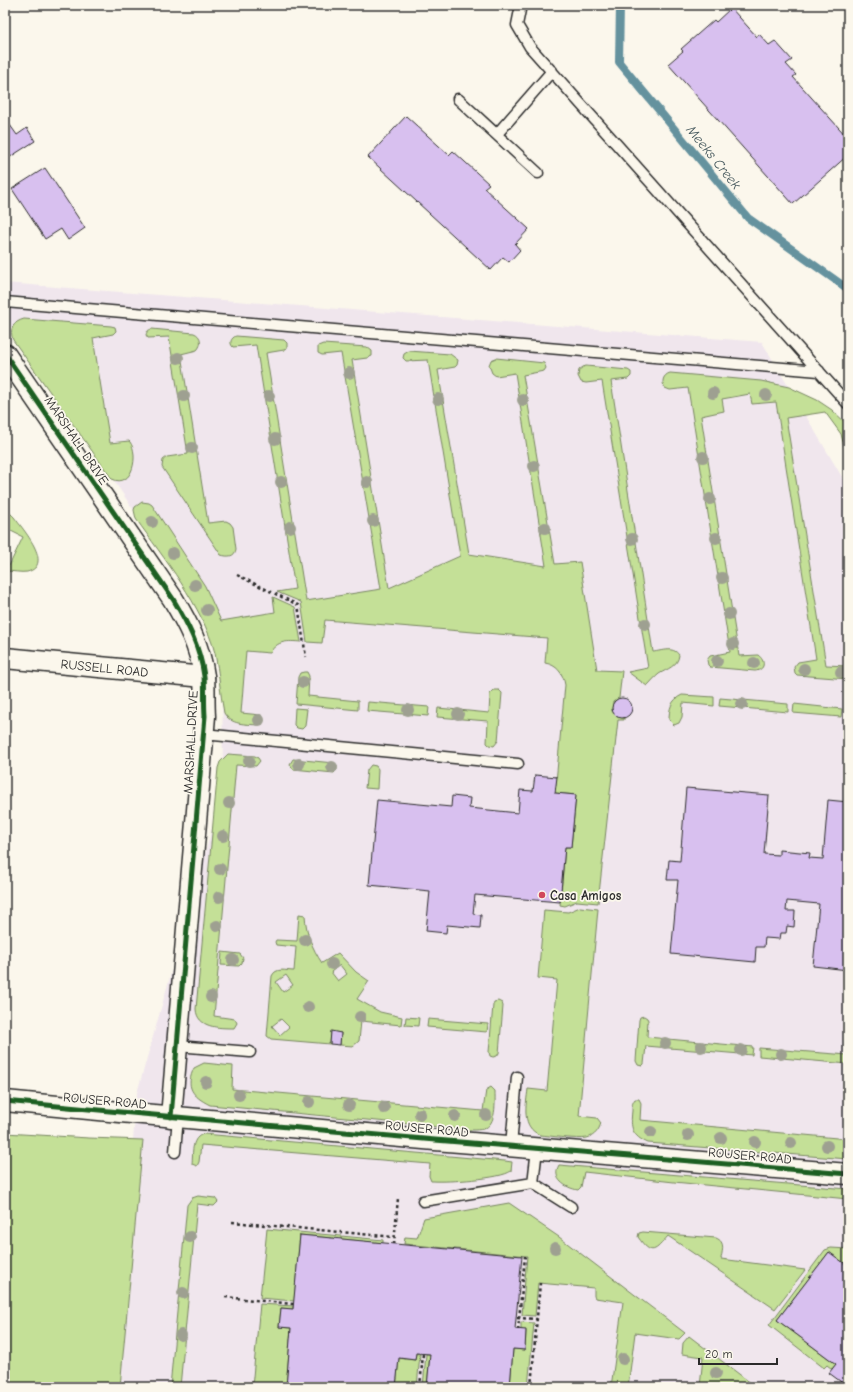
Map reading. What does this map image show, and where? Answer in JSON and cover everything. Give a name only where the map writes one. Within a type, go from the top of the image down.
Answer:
[{"type":"street","name":"MARSHALL DRIVE","points":[[5,354],[173,599],[193,635],[199,651],[204,677],[204,716],[177,1046],[175,1117]]},
{"type":"street","name":"RUSSELL ROAD","points":[[5,658],[204,677]]},
{"type":"street","name":"ROUSER ROAD","points":[[5,1101],[537,1149],[848,1174]]},
{"type":"lane","points":[[521,5],[517,26],[530,47],[848,404]]},
{"type":"lane","points":[[497,134],[552,71]]},
{"type":"lane","points":[[458,99],[538,173]]},
{"type":"lane","points":[[5,302],[819,371]]},
{"type":"lane","points":[[203,734],[518,764]]},
{"type":"lane","points":[[177,1046],[250,1052]]},
{"type":"lane","points":[[511,1146],[517,1077]]},
{"type":"lane","points":[[175,1117],[175,1152]]},
{"type":"lane","points":[[533,1183],[537,1149]]},
{"type":"lane","points":[[423,1201],[533,1183],[571,1207]]},
{"type":"path","points":[[237,575],[298,605],[306,657]]},
{"type":"path","points":[[394,1244],[398,1198]]},
{"type":"path","points":[[232,1222],[394,1237]]},
{"type":"path","points":[[518,1330],[524,1256]]},
{"type":"path","points":[[531,1387],[540,1283]]},
{"type":"path","points":[[225,1298],[293,1304]]},
{"type":"path","points":[[518,1318],[537,1319]]},
{"type":"path","points":[[420,1387],[423,1354]]},
{"type":"shaded area","points":[[5,283],[762,342],[848,487],[848,1387],[112,1387],[137,1093],[223,790],[222,643],[5,317]]},
{"type":"green space","points":[[24,319],[115,327],[116,331],[113,334],[93,338],[110,443],[129,441],[133,447],[134,462],[129,475],[125,479],[119,481],[112,479],[13,340],[11,332],[13,326],[20,320]]},
{"type":"green space","points":[[149,330],[194,333],[200,338],[199,348],[197,350],[181,354],[208,523],[226,521],[233,527],[236,549],[234,554],[231,556],[221,555],[162,467],[163,460],[167,457],[188,454],[169,337],[148,338],[146,335]]},
{"type":"green space","points":[[236,336],[284,340],[287,343],[287,348],[284,350],[266,353],[306,601],[381,589],[341,353],[322,355],[318,353],[318,346],[323,344],[367,347],[372,351],[372,356],[352,360],[389,588],[460,556],[428,360],[406,361],[403,358],[404,354],[409,351],[450,354],[458,360],[455,367],[438,370],[469,554],[546,566],[515,373],[496,376],[492,373],[489,365],[491,360],[496,358],[544,363],[546,368],[544,371],[523,375],[555,564],[580,562],[597,670],[622,671],[619,698],[613,702],[612,711],[617,717],[624,718],[624,720],[618,720],[598,903],[577,901],[565,906],[560,905],[565,847],[571,847],[576,795],[555,793],[565,685],[559,670],[545,663],[547,638],[325,620],[322,643],[307,642],[301,602],[277,592],[295,589],[256,345],[233,347],[231,341]]},
{"type":"green space","points":[[586,366],[628,370],[631,372],[631,376],[628,379],[611,381],[653,652],[671,650],[677,652],[679,655],[677,662],[674,665],[659,674],[647,686],[628,672],[648,668],[602,381],[586,383],[581,382],[578,376],[579,370]]},
{"type":"green space","points":[[670,373],[761,381],[789,387],[817,400],[832,410],[848,425],[848,462],[841,434],[825,412],[786,418],[826,665],[848,666],[848,679],[797,675],[795,673],[794,667],[798,662],[816,659],[776,402],[752,404],[750,394],[722,399],[724,411],[701,416],[739,656],[758,655],[761,657],[763,665],[761,669],[755,671],[710,667],[708,665],[707,660],[710,656],[730,652],[688,388],[670,390],[665,388],[663,379]]},
{"type":"green space","points":[[142,502],[152,505],[205,586],[221,621],[275,612],[273,597],[295,607],[301,642],[283,642],[276,646],[270,653],[246,651],[241,713],[261,715],[264,721],[261,724],[243,724],[234,722],[224,713],[218,668],[209,636],[192,600],[170,566],[136,519],[134,510],[135,507]]},
{"type":"green space","points":[[10,513],[29,537],[37,554],[38,562],[35,568],[27,572],[5,571],[5,565],[9,566],[23,537],[5,528],[5,516]]},
{"type":"green space","points":[[307,672],[309,676],[308,696],[358,701],[358,710],[296,704],[298,677],[300,673]]},
{"type":"green space","points":[[494,690],[499,690],[502,693],[498,741],[494,746],[487,743],[488,721],[437,717],[438,708],[489,713],[490,694]]},
{"type":"green space","points":[[682,695],[714,697],[714,706],[683,703],[682,717],[679,723],[674,725],[669,720],[669,712],[675,699]]},
{"type":"green space","points":[[720,698],[788,704],[788,712],[719,706]]},
{"type":"green space","points":[[368,702],[429,707],[428,716],[367,711]]},
{"type":"green space","points":[[794,704],[842,709],[841,717],[793,713]]},
{"type":"green space","points":[[295,708],[307,709],[305,726],[302,729],[297,728],[294,725]]},
{"type":"green space","points":[[228,754],[255,756],[260,761],[256,766],[236,765],[214,1016],[235,1019],[237,1023],[234,1028],[222,1028],[210,1026],[200,1020],[196,1009],[218,768],[220,762]]},
{"type":"green space","points":[[293,759],[334,763],[337,766],[337,770],[334,773],[293,769],[290,764]]},
{"type":"green space","points":[[371,765],[376,766],[378,769],[377,789],[365,788],[367,770]]},
{"type":"green space","points":[[580,907],[598,909],[579,1116],[597,1118],[601,1123],[598,1130],[592,1136],[577,1139],[540,1135],[530,1127],[527,1121],[526,1109],[528,1089],[547,1091],[557,980],[538,978],[544,910],[568,912]]},
{"type":"green space","points":[[299,914],[305,915],[310,940],[322,963],[338,953],[356,972],[369,981],[357,999],[380,1012],[402,1017],[401,1025],[361,1021],[359,1041],[353,1046],[340,1045],[341,1033],[331,1032],[330,1044],[271,1039],[267,1036],[272,976],[279,970],[294,971],[296,947],[276,945],[275,942],[276,940],[297,941]],"holes":[[[340,965],[347,974],[338,981],[331,972]],[[286,975],[293,985],[283,992],[276,982]],[[281,1019],[289,1027],[280,1035],[272,1026]]]},
{"type":"green space","points":[[222,952],[240,954],[243,958],[242,963],[239,966],[221,965]]},
{"type":"green space","points":[[498,1001],[502,1003],[503,1006],[499,1053],[497,1056],[493,1057],[490,1056],[489,1052],[493,1005],[494,1002]]},
{"type":"green space","points":[[644,1016],[648,1020],[647,1037],[753,1047],[752,1055],[646,1046],[644,1064],[642,1066],[638,1065],[636,1061],[639,1020],[640,1017]]},
{"type":"green space","points":[[406,1017],[419,1018],[418,1026],[405,1025]]},
{"type":"green space","points":[[428,1019],[488,1024],[487,1032],[427,1027]]},
{"type":"green space","points":[[759,1048],[848,1055],[848,1064],[759,1056]]},
{"type":"green space","points":[[204,1063],[233,1066],[232,1089],[483,1111],[486,1090],[491,1087],[495,1091],[495,1107],[493,1118],[488,1127],[471,1130],[210,1105],[199,1098],[190,1086],[191,1075],[194,1068]]},
{"type":"green space","points":[[635,1099],[639,1099],[641,1103],[640,1120],[848,1139],[848,1159],[648,1143],[638,1137],[633,1131],[631,1122],[632,1106]]},
{"type":"green space","points":[[5,1133],[143,1140],[120,1387],[5,1387]]},
{"type":"green space","points":[[204,1134],[512,1162],[511,1171],[497,1176],[461,1180],[431,1181],[429,1176],[430,1164],[201,1145],[199,1162],[197,1166],[192,1164],[193,1150],[197,1138]]},
{"type":"green space","points":[[559,1165],[848,1189],[848,1199],[584,1172],[581,1187],[578,1190],[565,1185],[558,1179],[557,1170]]},
{"type":"green space","points":[[198,1196],[215,1198],[218,1202],[214,1206],[197,1204],[180,1387],[170,1387],[187,1205],[192,1198]]},
{"type":"green space","points":[[509,1203],[559,1237],[685,1333],[679,1339],[635,1333],[628,1387],[611,1387],[623,1302],[595,1298],[594,1288],[538,1283],[535,1316],[522,1315],[527,1256],[404,1244],[405,1237],[417,1238],[424,1218]]},
{"type":"green space","points":[[267,1229],[383,1240],[383,1243],[300,1235],[294,1301],[260,1298]]},
{"type":"green space","points":[[643,1232],[716,1238],[722,1244],[721,1259],[805,1270],[775,1309],[668,1236],[656,1248],[653,1250],[650,1249],[638,1237],[639,1233]]},
{"type":"green space","points":[[831,1248],[848,1249],[848,1266],[829,1252],[777,1320],[836,1364],[832,1369],[827,1365],[824,1368],[769,1325],[825,1250]]},
{"type":"green space","points":[[260,1304],[293,1306],[293,1309],[281,1308],[279,1327],[291,1328],[286,1387],[252,1387]]},
{"type":"green space","points":[[521,1322],[534,1323],[528,1387],[510,1387],[513,1349],[525,1350],[526,1331],[521,1330]]},
{"type":"green space","points":[[689,1336],[756,1387],[700,1387],[703,1357],[682,1354],[683,1343]]},
{"type":"green space","points":[[416,1353],[420,1354],[417,1387],[396,1387],[399,1358],[415,1360]]},
{"type":"green space","points":[[426,1354],[430,1354],[427,1387],[423,1387]]},
{"type":"building","points":[[731,8],[757,37],[759,34],[769,45],[775,41],[792,60],[786,64],[796,75],[793,77],[848,138],[848,155],[793,204],[668,64],[683,51],[681,49],[714,20],[716,22]]},
{"type":"building","points":[[406,116],[449,155],[453,151],[489,184],[484,188],[529,229],[515,244],[520,250],[509,262],[503,257],[491,270],[368,157]]},
{"type":"building","points":[[5,118],[17,135],[27,128],[35,141],[7,159],[5,156]]},
{"type":"building","points":[[45,168],[85,228],[68,240],[61,229],[45,239],[12,189]]},
{"type":"building","points":[[622,698],[629,701],[632,708],[629,715],[622,718],[615,715],[612,708],[615,701]]},
{"type":"building","points":[[535,775],[557,777],[555,793],[576,795],[571,847],[565,847],[560,902],[475,895],[473,914],[481,915],[480,928],[447,925],[446,933],[426,931],[430,891],[369,885],[377,800],[451,807],[452,796],[470,798],[469,808],[518,813],[520,790],[533,791]]},
{"type":"building","points":[[686,788],[769,795],[764,854],[779,855],[779,850],[810,853],[809,858],[823,859],[828,800],[848,802],[848,970],[813,966],[819,904],[787,901],[786,911],[795,911],[794,927],[787,926],[786,933],[780,933],[779,939],[765,938],[764,947],[756,947],[755,962],[671,954],[678,880],[667,880],[669,860],[680,861]]},
{"type":"building","points":[[331,1031],[341,1033],[340,1045],[330,1044]]},
{"type":"building","points":[[300,1235],[522,1256],[515,1329],[526,1330],[525,1350],[513,1349],[510,1387],[427,1387],[430,1354],[416,1353],[415,1360],[399,1358],[396,1387],[286,1387],[291,1328],[279,1327],[281,1308],[293,1309]]},
{"type":"building","points":[[829,1252],[848,1266],[848,1387],[829,1373],[836,1364],[777,1320]]},
{"type":"waterway","name":"Meeks Creek","points":[[620,5],[619,62],[748,218],[848,289]]},
{"type":"cycle path","points":[[5,354],[173,599],[193,636],[200,655],[204,676],[205,716],[171,1117]]},
{"type":"cycle path","points":[[5,1101],[435,1140],[848,1174]]},
{"type":"place","name":"Casa Amigos","points":[[542,895]]}]
